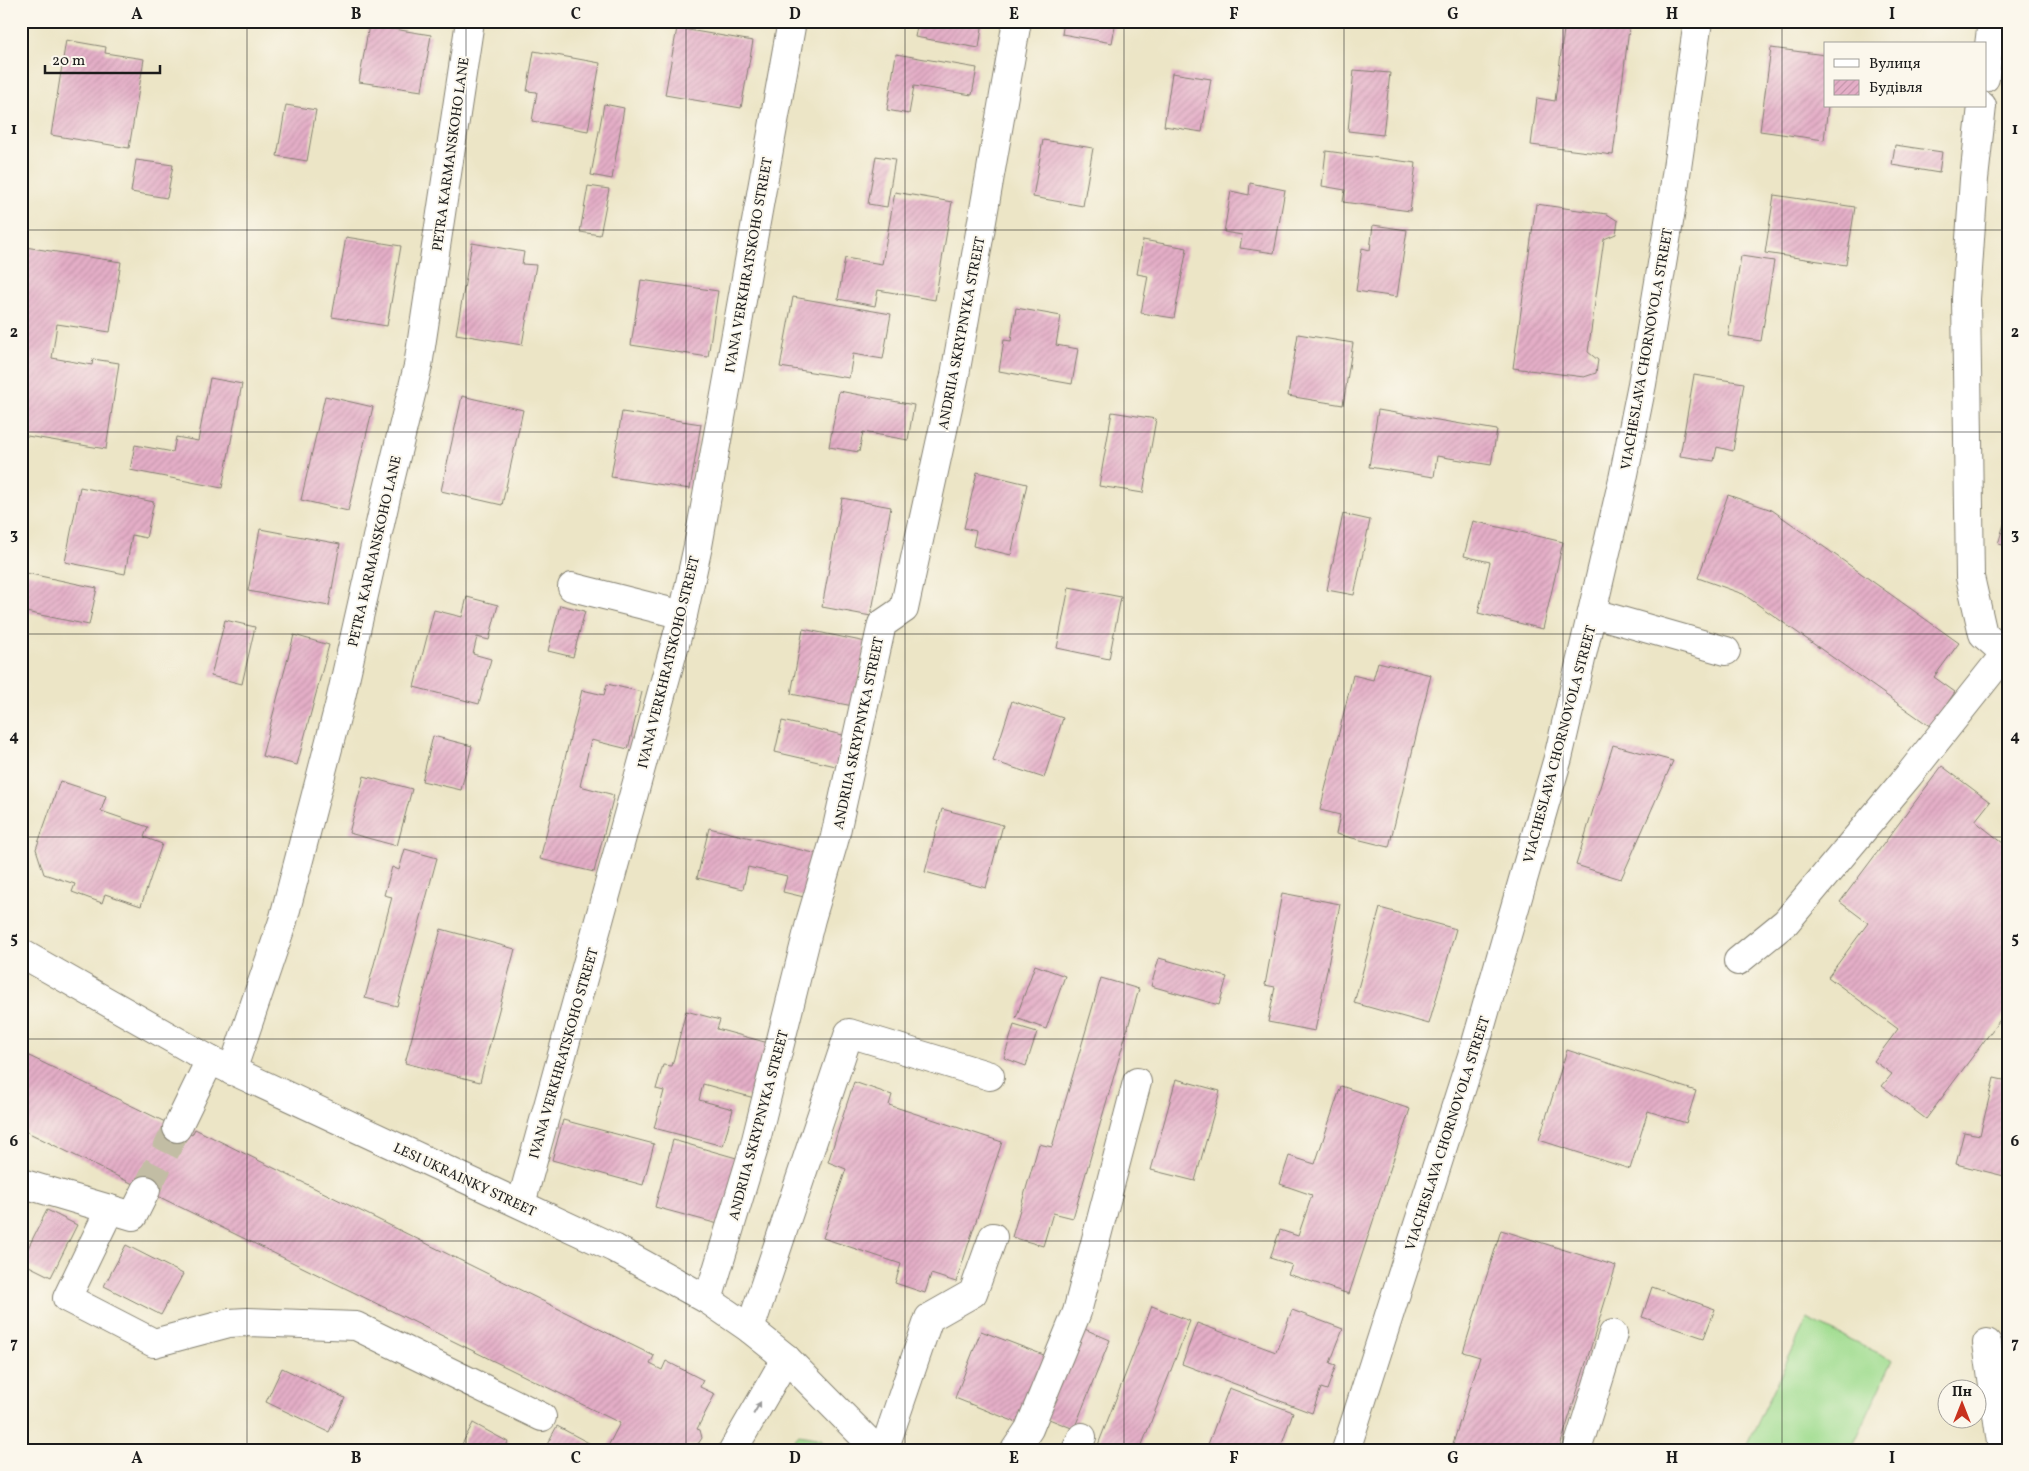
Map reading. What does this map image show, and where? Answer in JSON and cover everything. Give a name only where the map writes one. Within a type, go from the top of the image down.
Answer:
[{"type":"street","name":"PETRA KARMANSKOHO LANE","points":[[177,1128],[221,1066],[283,921],[339,706],[418,366],[470,21]]},
{"type":"street","name":"IVANA VERKHRATSKOHO STREET","points":[[521,1204],[683,615],[698,546],[792,21]]},
{"type":"street","name":"ANDRIIA SKRYPNYKA STREET","points":[[708,1300],[754,1148],[810,919],[834,840],[882,624],[904,610],[955,375],[1016,21]]},
{"type":"street","name":"VIACHESLAVA CHORNOVOLA STREET","points":[[1346,1450],[1476,1044],[1558,758],[1624,479],[1671,210],[1698,21]]},
{"type":"street","points":[[1986,70],[1992,21]]},
{"type":"street","points":[[1738,961],[1786,922],[2006,655],[1983,634],[1970,577],[1966,299],[1974,179],[1982,108]]},
{"type":"street","points":[[572,587],[683,615]]},
{"type":"street","points":[[1593,613],[1726,651]]},
{"type":"street","name":"LESI UKRAINKY STREET","points":[[21,953],[221,1066],[614,1248],[708,1300],[750,1329],[786,1358],[877,1450]]},
{"type":"street","points":[[750,1329],[849,1033],[990,1076]]},
{"type":"street","points":[[1015,1450],[1029,1429],[1076,1312],[1136,1082]]},
{"type":"street","points":[[21,1183],[133,1216],[146,1190]]},
{"type":"street","points":[[110,1209],[67,1298],[154,1343],[229,1323],[356,1326],[542,1417]]},
{"type":"street","points":[[884,1450],[928,1318],[973,1293],[993,1237]]},
{"type":"street","points":[[1577,1450],[1614,1334]]},
{"type":"street","points":[[1987,1343],[2002,1450]]},
{"type":"street","points":[[733,1450],[786,1358]]},
{"type":"green space","points":[[1807,1319],[1893,1360],[1851,1450],[1745,1450]]},
{"type":"green space","points":[[799,1435],[821,1439],[831,1450],[790,1450],[787,1447]]},
{"type":"building","points":[[918,21],[983,21],[979,48],[915,37]]},
{"type":"building","points":[[1064,21],[1116,21],[1112,43],[1062,34]]},
{"type":"building","points":[[1565,21],[1630,21],[1613,155],[1531,145],[1537,98],[1555,101]]},
{"type":"building","points":[[369,25],[431,35],[422,91],[359,82]]},
{"type":"building","points":[[677,28],[753,41],[741,108],[665,95]]},
{"type":"building","points":[[66,40],[106,47],[105,53],[144,59],[129,148],[51,135]]},
{"type":"building","points":[[1771,48],[1824,55],[1824,108],[1828,108],[1824,140],[1760,131]]},
{"type":"building","points":[[534,51],[600,63],[588,131],[532,121],[537,92],[527,91]]},
{"type":"building","points":[[896,54],[977,68],[972,95],[914,86],[909,114],[887,110]]},
{"type":"building","points":[[1354,70],[1390,73],[1383,135],[1348,131]]},
{"type":"building","points":[[1172,73],[1211,79],[1202,132],[1164,126]]},
{"type":"building","points":[[604,104],[624,108],[612,179],[591,175]]},
{"type":"building","points":[[286,105],[316,110],[307,161],[277,156]]},
{"type":"building","points":[[1043,140],[1093,148],[1083,206],[1033,197]]},
{"type":"building","points":[[1895,145],[1942,152],[1939,173],[1892,165]]},
{"type":"building","points":[[1326,151],[1416,163],[1410,211],[1343,202],[1345,190],[1322,186]]},
{"type":"building","points":[[876,156],[895,159],[887,207],[868,204]]},
{"type":"building","points":[[136,160],[173,165],[167,198],[131,192]]},
{"type":"building","points":[[1250,183],[1285,190],[1274,253],[1240,248],[1242,235],[1224,232],[1231,191],[1249,195]]},
{"type":"building","points":[[588,186],[609,189],[600,235],[580,232]]},
{"type":"building","points":[[895,192],[952,202],[935,300],[878,290],[875,306],[838,299],[845,258],[882,264]]},
{"type":"building","points":[[1774,195],[1855,207],[1846,265],[1765,253]]},
{"type":"building","points":[[1536,204],[1607,214],[1618,221],[1616,234],[1604,239],[1588,352],[1598,360],[1596,373],[1584,377],[1513,368]]},
{"type":"building","points":[[1373,225],[1407,230],[1397,297],[1356,291],[1362,248],[1370,250]]},
{"type":"building","points":[[346,237],[401,246],[387,326],[332,317]]},
{"type":"building","points":[[1143,240],[1187,248],[1174,318],[1141,313],[1148,276],[1137,274]]},
{"type":"building","points":[[472,243],[524,252],[522,264],[536,265],[522,345],[456,334]]},
{"type":"building","points":[[25,247],[121,262],[110,332],[57,324],[52,358],[92,365],[93,359],[119,363],[106,449],[21,435],[21,271]]},
{"type":"building","points":[[1741,256],[1774,261],[1761,341],[1728,336]]},
{"type":"building","points":[[641,280],[718,291],[708,357],[631,345]]},
{"type":"building","points":[[793,297],[891,314],[883,359],[853,354],[849,378],[780,367]]},
{"type":"building","points":[[1016,308],[1061,316],[1056,345],[1078,349],[1072,384],[999,371],[1004,340],[1011,341]]},
{"type":"building","points":[[1298,334],[1353,343],[1343,405],[1288,396]]},
{"type":"building","points":[[1694,375],[1744,383],[1733,451],[1717,447],[1714,461],[1680,456]]},
{"type":"building","points":[[210,378],[242,384],[222,488],[130,470],[135,445],[173,452],[176,437],[198,441]]},
{"type":"building","points":[[839,391],[914,405],[908,440],[863,432],[859,452],[829,447]]},
{"type":"building","points":[[325,396],[373,407],[348,511],[301,500]]},
{"type":"building","points":[[462,396],[523,410],[502,505],[441,491]]},
{"type":"building","points":[[1378,410],[1497,430],[1491,465],[1437,456],[1434,477],[1369,467]]},
{"type":"building","points":[[622,412],[701,424],[690,489],[611,477]]},
{"type":"building","points":[[1112,412],[1156,419],[1143,493],[1099,486]]},
{"type":"building","points":[[977,472],[1027,484],[1011,555],[973,546],[976,531],[964,528]]},
{"type":"building","points":[[80,487],[154,502],[146,538],[132,535],[125,574],[65,562]]},
{"type":"building","points":[[21,490],[27,491],[22,516],[21,516]]},
{"type":"building","points":[[1728,495],[1772,510],[1959,643],[1934,677],[1955,692],[1931,727],[1743,594],[1698,578]]},
{"type":"building","points":[[842,498],[891,507],[871,616],[822,607]]},
{"type":"building","points":[[2008,511],[2008,546],[1998,544]]},
{"type":"building","points":[[1343,514],[1370,520],[1354,595],[1327,590]]},
{"type":"building","points":[[1473,521],[1563,542],[1543,629],[1478,613],[1490,562],[1464,556]]},
{"type":"building","points":[[260,529],[340,544],[329,606],[248,591]]},
{"type":"building","points":[[21,572],[97,588],[89,625],[21,611]]},
{"type":"building","points":[[1069,587],[1121,597],[1109,659],[1057,648]]},
{"type":"building","points":[[467,597],[498,605],[489,640],[477,637],[473,654],[491,659],[479,704],[414,687],[434,610],[462,617]]},
{"type":"building","points":[[560,605],[585,611],[573,657],[548,651]]},
{"type":"building","points":[[225,620],[255,627],[242,684],[211,676]]},
{"type":"building","points":[[803,629],[866,642],[853,706],[791,694]]},
{"type":"building","points":[[294,635],[329,645],[297,765],[262,756]]},
{"type":"building","points":[[1378,662],[1431,675],[1389,847],[1336,834],[1340,815],[1320,810],[1353,675],[1373,680]]},
{"type":"building","points":[[607,684],[642,692],[628,749],[591,740],[580,786],[614,795],[594,872],[540,859],[582,690],[604,695]]},
{"type":"building","points":[[1012,701],[1063,718],[1044,778],[993,761]]},
{"type":"building","points":[[782,721],[847,736],[840,767],[775,752]]},
{"type":"building","points":[[433,736],[472,746],[461,790],[422,781]]},
{"type":"building","points":[[1613,745],[1673,761],[1621,879],[1576,865]]},
{"type":"building","points":[[1942,766],[1990,802],[1975,821],[2008,847],[2008,1009],[1926,1119],[1882,1086],[1892,1074],[1874,1061],[1898,1029],[1828,977],[1868,923],[1840,902]]},
{"type":"building","points":[[364,776],[412,789],[397,846],[349,833]]},
{"type":"building","points":[[60,781],[106,796],[101,811],[148,827],[144,837],[162,844],[141,906],[105,894],[102,903],[72,892],[75,884],[44,874],[36,849]]},
{"type":"building","points":[[942,809],[1003,825],[986,888],[925,872]]},
{"type":"building","points":[[709,828],[818,854],[808,898],[783,892],[787,876],[748,867],[743,889],[697,878]]},
{"type":"building","points":[[405,849],[437,858],[397,1006],[365,998],[392,897],[384,895],[392,867],[399,870]]},
{"type":"building","points":[[1282,893],[1340,904],[1315,1031],[1268,1022],[1275,987],[1265,985]]},
{"type":"building","points":[[1380,908],[1456,929],[1429,1024],[1354,1003]]},
{"type":"building","points":[[441,929],[515,949],[480,1082],[405,1063]]},
{"type":"building","points":[[1159,958],[1227,977],[1219,1005],[1151,986]]},
{"type":"building","points":[[1035,965],[1065,976],[1046,1029],[1016,1018]]},
{"type":"building","points":[[1101,978],[1139,989],[1073,1218],[1053,1213],[1043,1246],[1012,1237],[1039,1144],[1052,1147]]},
{"type":"building","points":[[686,1011],[720,1020],[717,1029],[772,1044],[758,1099],[703,1084],[699,1100],[733,1109],[723,1146],[654,1128],[664,1091],[656,1089],[663,1065],[672,1066]]},
{"type":"building","points":[[1014,1025],[1037,1032],[1026,1066],[1004,1058]]},
{"type":"building","points":[[1567,1050],[1696,1091],[1686,1123],[1648,1111],[1630,1169],[1539,1140]]},
{"type":"building","points":[[25,1054],[192,1135],[195,1129],[654,1356],[650,1364],[662,1370],[666,1361],[703,1380],[700,1387],[715,1394],[697,1429],[700,1430],[702,1438],[698,1444],[688,1445],[686,1450],[606,1450],[620,1423],[21,1129],[21,1061]]},
{"type":"building","points":[[1994,1078],[2008,1081],[2008,1177],[1956,1164],[1964,1132],[1980,1135]]},
{"type":"building","points":[[1176,1079],[1220,1091],[1195,1181],[1151,1170]]},
{"type":"building","points":[[854,1082],[892,1095],[889,1105],[1002,1142],[956,1282],[931,1274],[925,1293],[895,1283],[901,1264],[823,1238],[846,1169],[828,1162]]},
{"type":"building","points":[[1341,1086],[1410,1109],[1349,1294],[1288,1274],[1292,1265],[1270,1258],[1280,1230],[1298,1236],[1312,1195],[1280,1184],[1289,1156],[1315,1164]]},
{"type":"building","points":[[563,1120],[654,1144],[643,1185],[552,1160]]},
{"type":"building","points":[[673,1140],[740,1159],[722,1225],[655,1207]]},
{"type":"building","points":[[47,1210],[77,1225],[51,1277],[21,1262]]},
{"type":"building","points":[[1501,1230],[1616,1266],[1559,1450],[1451,1450],[1480,1357],[1463,1352]]},
{"type":"building","points":[[126,1245],[183,1274],[161,1315],[104,1286]]},
{"type":"building","points":[[1652,1287],[1715,1309],[1704,1338],[1642,1317]]},
{"type":"building","points":[[1152,1306],[1190,1321],[1140,1450],[1096,1450]]},
{"type":"building","points":[[1292,1310],[1343,1329],[1330,1363],[1336,1365],[1327,1390],[1321,1388],[1312,1413],[1182,1364],[1197,1323],[1276,1352]]},
{"type":"building","points":[[1080,1327],[1110,1340],[1074,1429],[1044,1417]]},
{"type":"building","points":[[981,1331],[1049,1357],[1023,1425],[955,1398]]},
{"type":"building","points":[[282,1368],[345,1398],[329,1432],[266,1402]]},
{"type":"building","points":[[1229,1388],[1293,1412],[1280,1450],[1206,1450]]},
{"type":"building","points":[[473,1423],[508,1442],[504,1450],[459,1450]]},
{"type":"building","points":[[557,1426],[602,1450],[544,1450]]},
{"type":"tunnel","points":[[146,1190],[177,1128]]}]
